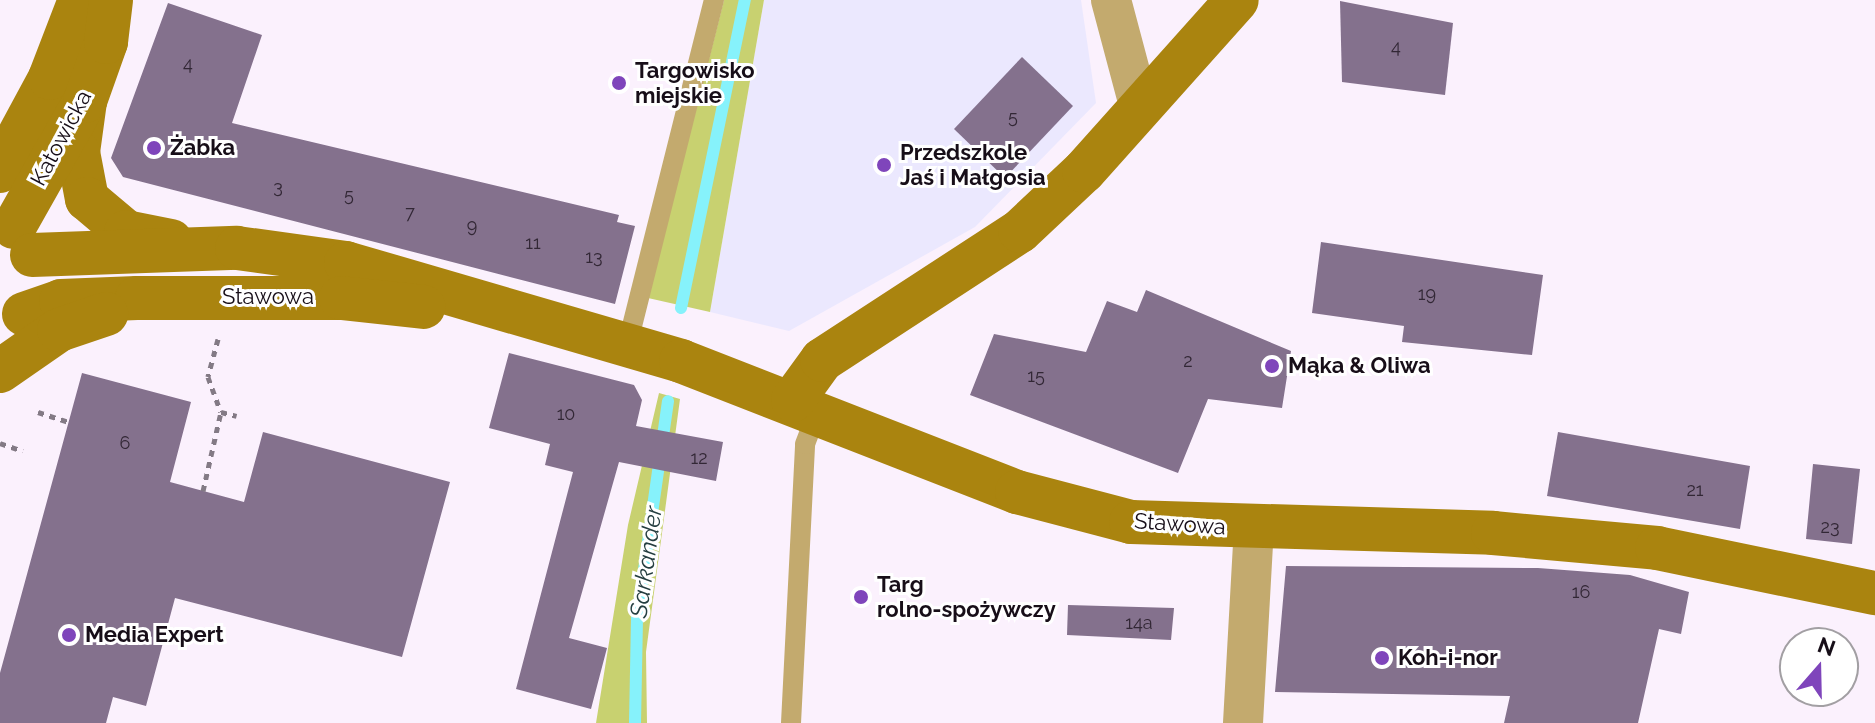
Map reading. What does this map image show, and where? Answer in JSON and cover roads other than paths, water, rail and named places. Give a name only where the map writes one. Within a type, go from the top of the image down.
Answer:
[{"type":"street","points":[[0,126],[79,0]]},
{"type":"street","name":"Katowicka","points":[[0,171],[50,78],[79,0]]},
{"type":"street","name":"Katowicka","points":[[15,233],[85,101],[106,42],[111,0]]},
{"type":"street","points":[[1111,0],[1139,105]]},
{"type":"street","points":[[806,405],[822,360],[1020,231],[1237,0]]},
{"type":"street","points":[[85,101],[78,152],[87,199],[126,232],[237,248]]},
{"type":"street","points":[[12,326],[33,295],[15,233]]},
{"type":"street","name":"Stawowa","points":[[15,233],[237,248],[346,263],[514,316],[627,346],[806,405],[1017,492],[1131,522],[1254,529],[1493,533],[1657,548],[1875,593]]},
{"type":"street","points":[[0,371],[59,330],[137,298]]},
{"type":"street","name":"Stawowa","points":[[12,326],[61,301],[137,298],[341,298],[514,316]]},
{"type":"street","points":[[1243,723],[1254,529]]},
{"type":"lane","points":[[627,346],[714,0]]},
{"type":"lane","points":[[791,723],[806,405]]},
{"type":"waterway","name":"Sarkander","points":[[681,308],[745,0]]},
{"type":"waterway","name":"Sarkander","points":[[635,723],[637,619],[668,401]]},
{"type":"place","name":"Targowisko miejskie","points":[[619,83]]},
{"type":"place","name":"Żabka","points":[[154,148]]},
{"type":"place","name":"Przedszkole Jaś i Małgosia","points":[[884,165]]},
{"type":"place","name":"Mąka & Oliwa","points":[[1272,366]]},
{"type":"place","name":"Targ rolno-spożywczy","points":[[861,597]]},
{"type":"place","name":"Media Expert","points":[[69,635]]},
{"type":"place","name":"Koh-i-nor","points":[[1382,658]]}]
